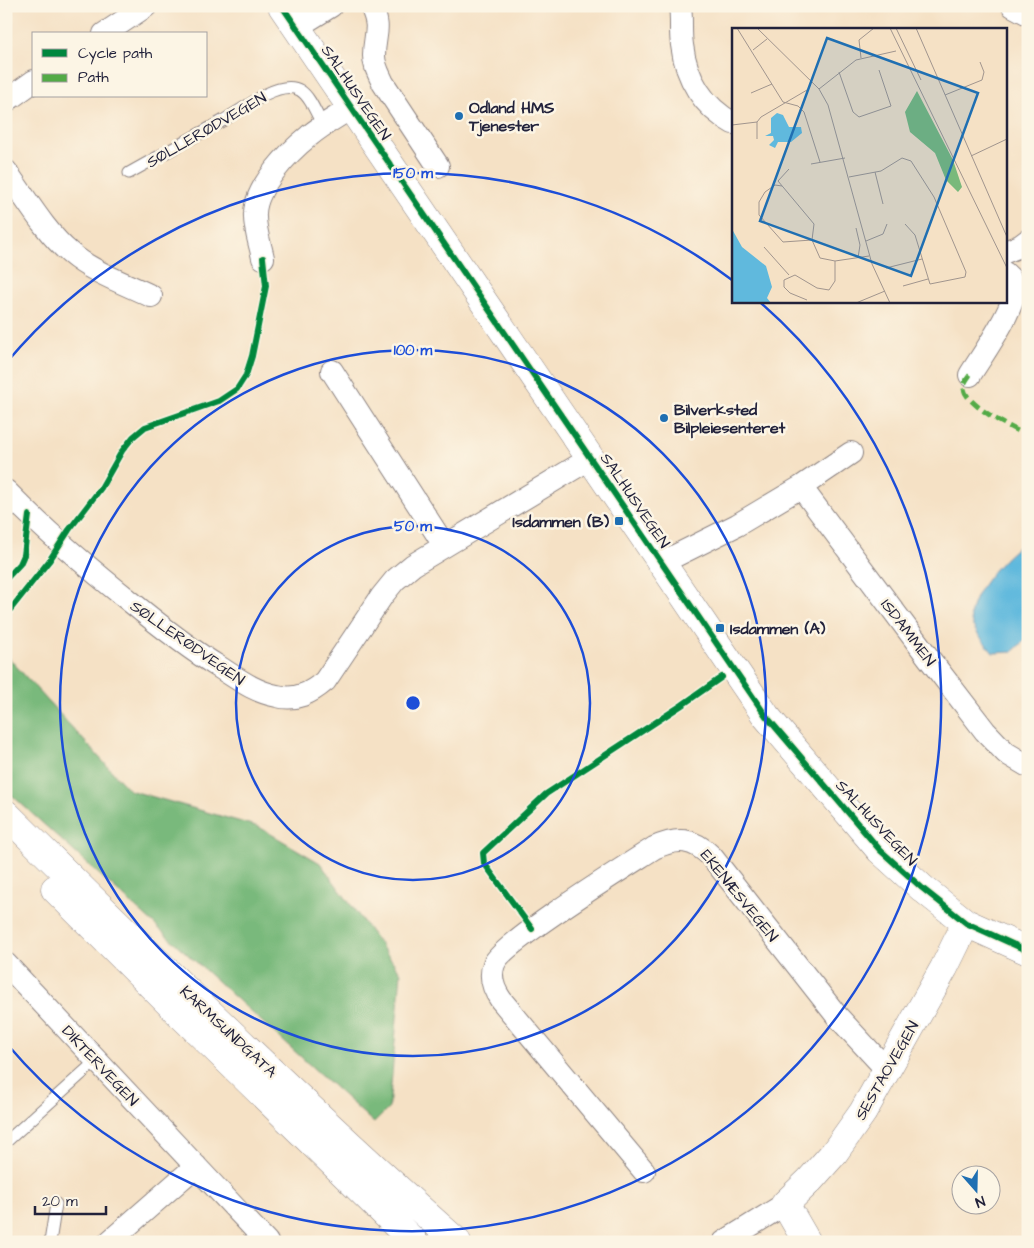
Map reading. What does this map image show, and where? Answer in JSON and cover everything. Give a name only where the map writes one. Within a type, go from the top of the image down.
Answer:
[{"type":"main road","name":"SALHUSVEGEN","points":[[289,17],[766,716],[880,850],[922,888],[966,922],[1028,951]]},
{"type":"main road","name":"KARMSUNDGATA","points":[[6,814],[196,1001],[352,1148],[457,1242]]},
{"type":"main road","name":"KARMSUNDGATA","points":[[6,840],[170,1004],[414,1242]]},
{"type":"main road","name":"SESTAOVEGEN","points":[[785,1204],[834,1153],[863,1112],[944,968],[966,922]]},
{"type":"main road","points":[[785,1204],[807,1242]]},
{"type":"street","points":[[107,32],[146,6]]},
{"type":"street","points":[[289,17],[332,6]]},
{"type":"street","points":[[371,6],[376,18],[378,32],[374,57],[377,70],[383,83],[438,166]]},
{"type":"street","points":[[680,6],[681,44],[687,71],[702,98],[732,122]]},
{"type":"street","points":[[1014,6],[1028,14]]},
{"type":"street","points":[[6,101],[32,82]]},
{"type":"street","points":[[264,258],[254,214],[256,202],[263,187],[281,163],[309,136],[351,108]]},
{"type":"street","points":[[6,171],[52,234],[70,253],[91,267],[151,296]]},
{"type":"street","points":[[1006,252],[1020,246],[1028,240]]},
{"type":"street","points":[[970,375],[1001,324],[1012,301],[1014,290],[1011,278],[1006,274]]},
{"type":"street","points":[[332,371],[444,545]]},
{"type":"street","name":"SALHUSVEGEN","points":[[662,563],[737,525],[802,487],[851,453]]},
{"type":"street","name":"SØLLERØDVEGEN","points":[[6,491],[40,526],[82,563],[202,656],[254,689],[278,697],[296,697],[313,692],[325,681],[382,596],[395,580],[413,565],[591,458]]},
{"type":"street","name":"ISDAMMEN","points":[[802,487],[928,658],[985,731],[1006,752],[1028,766]]},
{"type":"street","name":"EKENÆSVEGEN","points":[[644,1171],[501,1000],[494,990],[492,978],[494,964],[500,954],[540,924],[654,848],[666,842],[679,840],[692,842],[702,847],[712,857],[837,1016],[887,1070]]},
{"type":"street","name":"DIKTERVEGEN","points":[[6,964],[267,1242]]},
{"type":"street","points":[[109,1242],[196,1166]]},
{"type":"street","name":"SESTAOVEGEN","points":[[724,1242],[785,1204]]},
{"type":"lane","name":"SØLLERØDVEGEN","points":[[129,173],[279,88],[291,86],[300,90],[308,97],[323,126]]},
{"type":"lane","points":[[6,1142],[97,1060]]},
{"type":"lane","points":[[50,1242],[56,1204]]},
{"type":"green space","points":[[6,655],[129,790],[259,827],[320,863],[401,973],[389,1108],[374,1123],[6,790]]},
{"type":"water","points":[[1028,540],[1028,637],[1012,652],[993,653],[972,624],[971,614],[974,602],[980,590],[999,565],[1009,554]]},
{"type":"marked path","points":[[970,375],[964,389],[973,403],[991,416],[1028,436]]},
{"type":"cycle path","points":[[282,6],[766,716],[880,850],[922,888],[966,923],[1028,951]]},
{"type":"cycle path","points":[[6,615],[49,561],[69,530],[101,488],[122,451],[133,437],[145,427],[219,401],[237,389],[246,375],[252,356],[266,286],[263,258]]},
{"type":"cycle path","points":[[6,579],[20,564],[24,555],[29,515]]},
{"type":"cycle path","points":[[532,929],[484,863],[483,853],[546,794],[722,677]]},
{"type":"place","name":"Odland HMS Tjenester","points":[[459,116]]},
{"type":"place","name":"Bilverksted Bilpleiesenteret","points":[[664,418]]},
{"type":"place","name":"Isdammen (B)","points":[[619,521]]},
{"type":"place","name":"Isdammen (A)","points":[[720,628]]}]
